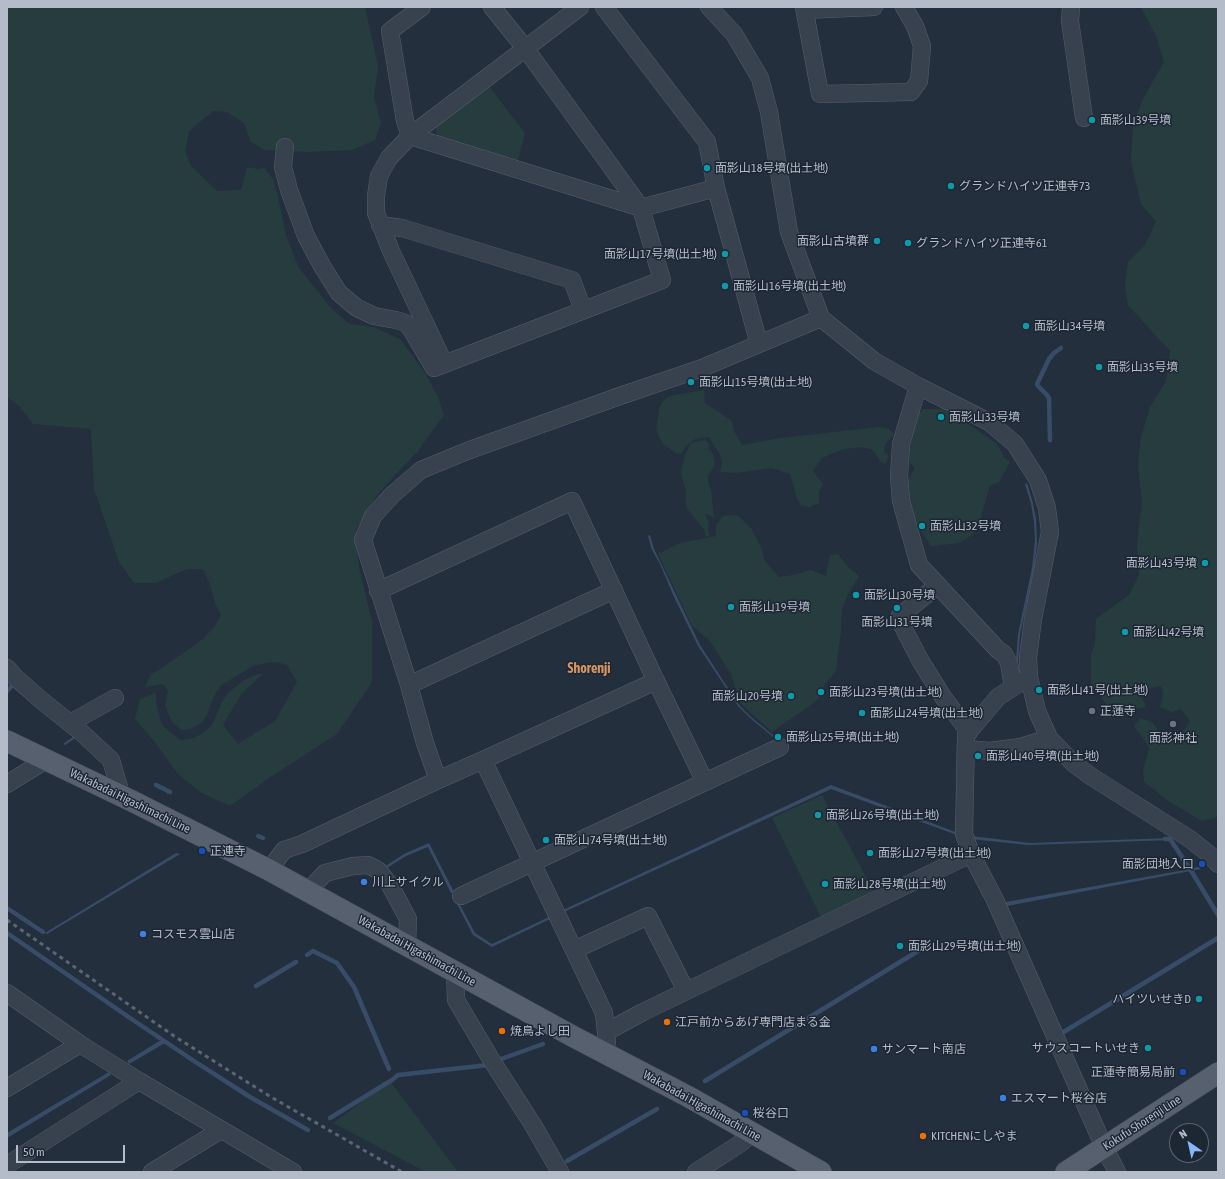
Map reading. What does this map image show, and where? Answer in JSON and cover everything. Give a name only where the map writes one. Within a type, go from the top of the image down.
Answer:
[{"type":"main road","name":"Wakabadai Higashimachi Line","points":[[7,742],[269,870],[608,1056],[689,1097],[821,1172]]},
{"type":"main road","name":"Kokufu Shorenji Line","points":[[1070,1171],[1104,1147],[1218,1074]]},
{"type":"street","points":[[410,136],[405,121],[390,30],[422,7]]},
{"type":"street","points":[[286,147],[283,167],[289,190],[306,236],[339,293],[357,308],[374,316],[406,323],[434,368],[662,280],[641,208],[525,48],[492,7]]},
{"type":"street","points":[[444,363],[380,225],[376,213],[376,196],[379,176],[389,158],[410,136],[580,7]]},
{"type":"street","points":[[604,7],[708,142],[716,188],[760,344]]},
{"type":"street","points":[[709,7],[734,34],[760,78],[769,112],[789,232],[821,318],[874,361],[918,386],[989,422],[1015,444],[1038,480],[1047,508],[1050,532],[1033,619],[1028,657],[1029,677],[1037,711],[1049,738],[1074,764],[1190,839],[1210,855],[1218,864]]},
{"type":"street","points":[[874,7],[805,9],[820,94],[911,92],[919,81],[922,46],[915,26],[904,7]]},
{"type":"street","points":[[1070,7],[1070,21],[1084,118]]},
{"type":"street","points":[[410,136],[641,208],[716,188]]},
{"type":"street","points":[[380,225],[402,228],[572,280],[583,310]]},
{"type":"street","points":[[438,780],[425,743],[409,685],[363,540],[373,516],[392,495],[421,470],[467,451],[702,368],[821,318]]},
{"type":"street","points":[[918,386],[901,444],[899,476],[901,501],[919,565],[998,650],[1004,654],[1009,663],[1013,687]]},
{"type":"street","points":[[378,591],[572,501],[705,782]]},
{"type":"street","points":[[938,585],[900,616],[903,627],[920,660],[943,697],[969,732]]},
{"type":"street","points":[[409,685],[614,590]]},
{"type":"street","points":[[7,668],[16,678],[81,732],[111,760],[122,797]]},
{"type":"street","points":[[1029,677],[995,700],[966,735],[964,834],[971,854],[995,900],[1116,1172]]},
{"type":"street","points":[[269,870],[284,850],[302,844],[438,780],[656,681]]},
{"type":"street","points":[[70,723],[115,698]]},
{"type":"street","points":[[966,749],[990,751],[1020,747],[1049,738]]},
{"type":"street","points":[[461,896],[780,747]]},
{"type":"street","points":[[7,784],[46,760]]},
{"type":"street","points":[[483,760],[604,1013],[608,1056]]},
{"type":"street","points":[[606,1032],[686,991],[971,854]]},
{"type":"street","points":[[308,891],[325,873],[353,866],[368,865],[374,868],[379,871],[390,885],[408,919],[407,945]]},
{"type":"street","points":[[574,950],[648,916],[686,991]]},
{"type":"street","points":[[456,972],[456,1000],[492,1061],[533,1125],[560,1172]]},
{"type":"street","points":[[7,992],[80,1044],[139,1081],[293,1172]]},
{"type":"street","points":[[7,1088],[80,1044]]},
{"type":"street","points":[[7,1165],[139,1081]]},
{"type":"street","points":[[152,1172],[221,1130]]},
{"type":"street","points":[[696,1172],[753,1133]]},
{"type":"green space","points":[[7,7],[365,7],[378,66],[374,97],[381,123],[375,140],[352,150],[308,152],[265,150],[251,142],[244,123],[227,112],[213,111],[189,131],[185,151],[191,166],[217,191],[241,190],[247,167],[258,169],[264,168],[273,179],[286,235],[299,268],[332,309],[349,324],[374,327],[400,339],[425,373],[438,397],[444,415],[418,451],[375,498],[357,528],[355,538],[360,572],[372,621],[372,682],[337,734],[272,776],[230,806],[200,792],[178,774],[157,745],[135,719],[140,699],[156,693],[156,702],[161,722],[165,728],[180,740],[190,739],[202,734],[212,725],[221,704],[228,693],[244,680],[264,673],[242,693],[223,725],[238,744],[275,721],[297,682],[287,665],[276,662],[253,666],[223,684],[216,692],[207,715],[200,724],[190,729],[182,730],[174,724],[165,705],[168,691],[165,686],[163,684],[145,687],[151,674],[161,669],[203,639],[215,626],[221,615],[215,603],[210,584],[203,569],[187,569],[156,583],[134,583],[119,562],[94,489],[91,429],[33,424],[20,407],[7,397]]},
{"type":"green space","points":[[1141,7],[1218,7],[1218,817],[1202,821],[1170,802],[1144,782],[1143,769],[1149,750],[1148,745],[1134,726],[1140,718],[1149,721],[1153,723],[1164,738],[1171,739],[1186,728],[1190,721],[1181,709],[1172,712],[1160,707],[1163,693],[1161,686],[1151,688],[1141,694],[1146,707],[1131,710],[1124,715],[1113,714],[1091,683],[1091,654],[1095,644],[1096,619],[1129,595],[1139,575],[1137,543],[1142,503],[1138,464],[1141,437],[1150,407],[1166,381],[1170,351],[1128,305],[1125,286],[1128,262],[1145,245],[1156,221],[1141,204],[1131,162],[1133,124],[1143,99],[1164,62],[1156,36]]},
{"type":"green space","points":[[488,85],[525,133],[517,164],[437,135],[437,125]]},
{"type":"green space","points":[[704,390],[705,403],[732,421],[734,431],[742,445],[780,438],[879,427],[889,429],[894,434],[885,445],[884,452],[889,456],[885,464],[881,462],[873,450],[863,447],[844,449],[822,458],[813,471],[823,484],[819,492],[819,503],[810,507],[801,506],[790,474],[772,468],[736,473],[720,472],[722,463],[720,454],[712,443],[710,437],[695,439],[686,446],[681,454],[676,453],[663,444],[656,430],[659,409],[663,401],[669,396]]},
{"type":"green space","points":[[923,409],[943,409],[997,444],[1005,458],[1010,462],[999,482],[990,486],[982,513],[979,530],[960,543],[931,546],[914,521],[905,484],[915,468],[910,463],[907,448],[917,415]]},
{"type":"green space","points":[[705,439],[710,446],[708,448],[713,454],[715,465],[708,476],[714,518],[707,514],[705,515],[709,521],[708,530],[710,536],[706,537],[705,531],[688,510],[686,504],[686,491],[681,469],[685,455],[691,443]]},
{"type":"green space","points":[[737,515],[751,528],[761,548],[765,561],[779,577],[794,575],[811,570],[826,576],[830,555],[838,554],[848,567],[859,576],[842,608],[841,632],[836,671],[825,684],[820,697],[772,732],[740,703],[731,674],[710,641],[692,626],[658,554],[680,543],[716,536],[716,525],[723,516]]},
{"type":"green space","points":[[822,795],[874,892],[821,917],[772,818]]},
{"type":"green space","points":[[390,1081],[458,1172],[426,1172],[333,1123]]},
{"type":"water","points":[[1027,483],[1036,519],[1037,544],[1034,568],[1020,635],[1018,663],[1019,677],[1016,660],[1018,634],[1032,568],[1035,541],[1034,521],[1025,484]]},
{"type":"water","points":[[650,535],[654,549],[700,645],[739,705],[779,740],[778,741],[738,706],[698,646],[652,550],[648,536]]},
{"type":"water","points":[[14,685],[77,737],[65,745],[63,744],[73,737],[12,687]]},
{"type":"water","points":[[831,785],[958,833],[957,835],[831,789],[564,912],[563,910]]},
{"type":"water","points":[[971,836],[1030,843],[1171,838],[1171,840],[1028,845],[971,839]]},
{"type":"water","points":[[429,843],[454,892],[451,893],[428,847],[406,856],[382,871],[381,869],[404,854]]},
{"type":"water","points":[[176,853],[180,854],[47,934],[45,933]]},
{"type":"water","points":[[1201,866],[1201,869],[1007,906],[1006,902],[1190,869]]},
{"type":"water","points":[[459,903],[475,933],[492,944],[549,917],[550,919],[492,947],[473,935],[457,904]]},
{"type":"water","points":[[161,1040],[165,1043],[129,1064],[127,1061]]},
{"type":"water","points":[[109,1072],[111,1075],[7,1138],[7,1133]]},
{"type":"waterway","points":[[1050,440],[1049,398],[1037,384],[1049,359],[1061,348]]},
{"type":"waterway","points":[[7,691],[11,687]]},
{"type":"waterway","points":[[156,785],[170,792]]},
{"type":"waterway","points":[[258,836],[263,838]]},
{"type":"waterway","points":[[1165,839],[1170,839],[1218,915]]},
{"type":"waterway","points":[[7,908],[43,932]]},
{"type":"waterway","points":[[7,933],[194,1061],[250,1097],[308,1130]]},
{"type":"waterway","points":[[1062,1033],[1218,938]]},
{"type":"waterway","points":[[705,1081],[923,948]]},
{"type":"waterway","points":[[307,955],[313,951],[337,963],[354,987],[389,1069]]},
{"type":"waterway","points":[[256,986],[296,962]]},
{"type":"waterway","points":[[501,1059],[543,1044]]},
{"type":"waterway","points":[[330,1118],[398,1075],[488,1065]]},
{"type":"waterway","points":[[567,1161],[657,1109]]},
{"type":"railway","points":[[7,920],[174,1036],[271,1097],[402,1172]]},
{"type":"place","name":"面影山39号墳","points":[[1092,120]]},
{"type":"place","name":"面影山18号墳(出土地)","points":[[707,168]]},
{"type":"place","name":"グランドハイツ正連寺73","points":[[951,186]]},
{"type":"place","name":"面影山古墳群","points":[[877,241]]},
{"type":"place","name":"グランドハイツ正連寺61","points":[[908,243]]},
{"type":"place","name":"面影山17号墳(出土地)","points":[[725,254]]},
{"type":"place","name":"面影山16号墳(出土地)","points":[[725,286]]},
{"type":"place","name":"面影山34号墳","points":[[1026,326]]},
{"type":"place","name":"面影山35号墳","points":[[1099,367]]},
{"type":"place","name":"面影山15号墳(出土地)","points":[[691,382]]},
{"type":"place","name":"面影山33号墳","points":[[941,417]]},
{"type":"place","name":"面影山32号墳","points":[[922,526]]},
{"type":"place","name":"面影山43号墳","points":[[1205,563]]},
{"type":"place","name":"面影山30号墳","points":[[856,595]]},
{"type":"place","name":"面影山19号墳","points":[[731,607]]},
{"type":"place","name":"面影山31号墳","points":[[897,608]]},
{"type":"place","name":"面影山42号墳","points":[[1125,632]]},
{"type":"place","name":"面影山41号(出土地)","points":[[1039,690]]},
{"type":"place","name":"面影山23号墳(出土地)","points":[[821,692]]},
{"type":"place","name":"面影山20号墳","points":[[791,696]]},
{"type":"place","name":"正蓮寺","points":[[1092,711]]},
{"type":"place","name":"面影山24号墳(出土地)","points":[[862,713]]},
{"type":"place","name":"面影神社","points":[[1173,724]]},
{"type":"place","name":"面影山25号墳(出土地)","points":[[778,737]]},
{"type":"place","name":"面影山40号墳(出土地)","points":[[978,756]]},
{"type":"place","name":"面影山26号墳(出土地)","points":[[818,815]]},
{"type":"place","name":"面影山74号墳(出土地)","points":[[546,840]]},
{"type":"place","name":"正連寺","points":[[202,851]]},
{"type":"place","name":"面影山27号墳(出土地)","points":[[870,853]]},
{"type":"place","name":"面影団地入口","points":[[1202,864]]},
{"type":"place","name":"川上サイクル","points":[[364,882]]},
{"type":"place","name":"面影山28号墳(出土地)","points":[[825,884]]},
{"type":"place","name":"コスモス雲山店","points":[[143,934]]},
{"type":"place","name":"面影山29号墳(出土地)","points":[[900,946]]},
{"type":"place","name":"ハイツいせきD","points":[[1199,999]]},
{"type":"place","name":"江戸前からあげ専門店まる金","points":[[667,1022]]},
{"type":"place","name":"焼鳥よし田","points":[[502,1031]]},
{"type":"place","name":"サウスコートいせき","points":[[1148,1048]]},
{"type":"place","name":"サンマート南店","points":[[874,1049]]},
{"type":"place","name":"正蓮寺簡易局前","points":[[1183,1072]]},
{"type":"place","name":"エスマート桜谷店","points":[[1003,1098]]},
{"type":"place","name":"桜谷口","points":[[745,1113]]},
{"type":"place","name":"KITCHENにしやま","points":[[923,1136]]},
{"type":"district","name":"Shorenji","points":[[589,669]]}]
